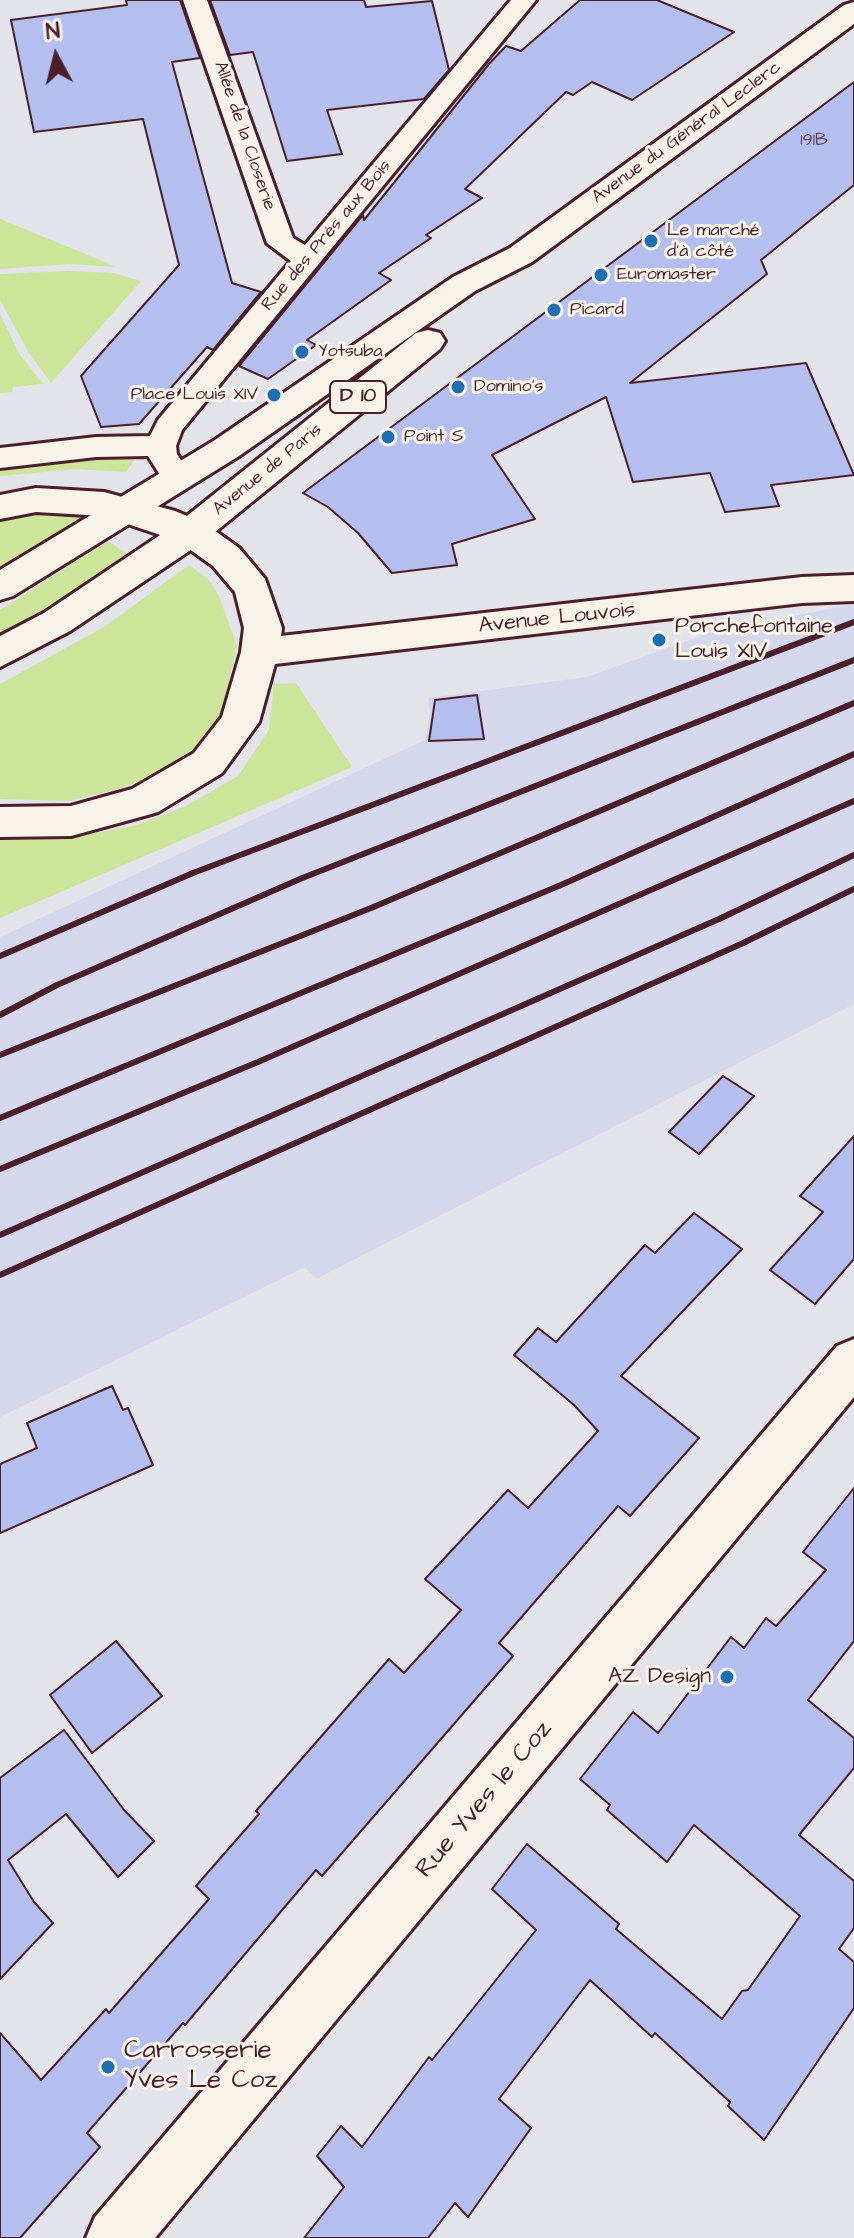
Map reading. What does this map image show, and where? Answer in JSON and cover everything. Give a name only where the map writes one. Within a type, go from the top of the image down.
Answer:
[{"type":"main road","name":"Avenue du Général Leclerc","points":[[521,255],[854,11]]},
{"type":"main road","name":"Avenue de Paris","points":[[0,587],[129,511],[464,284],[521,255]]},
{"type":"main road","name":"Avenue de Paris","points":[[0,653],[57,622],[191,532],[485,295],[521,255]]},
{"type":"main road","points":[[0,507],[36,500],[79,501],[129,511],[191,532],[226,557],[252,588],[263,628],[260,652],[240,722],[208,763],[144,801],[71,821],[0,822]]},
{"type":"main road","name":"Avenue Louvois","points":[[260,652],[802,590],[854,588]]},
{"type":"main road","name":"Rue Yves le Coz","points":[[116,2238],[854,1361]]},
{"type":"street","name":"Allée de la Closerie","points":[[195,0],[281,243],[308,259]]},
{"type":"street","name":"Rue des Prés aux Bois","points":[[161,446],[168,427],[524,0]]},
{"type":"street","points":[[0,458],[96,447],[161,446],[171,472],[178,479]]},
{"type":"shaded area","points":[[854,604],[854,1004],[316,1279],[305,1267],[0,1417],[0,937],[425,740],[430,712],[428,698],[587,677],[709,633]]},
{"type":"green space","points":[[0,219],[117,267],[69,264],[0,269]]},
{"type":"green space","points":[[68,271],[114,273],[141,281],[51,383],[29,353],[0,300],[0,274]]},
{"type":"green space","points":[[0,314],[20,355],[43,384],[13,387],[12,392],[0,393]]},
{"type":"green space","points":[[98,456],[134,460],[126,472],[77,469],[0,476],[0,467]]},
{"type":"green space","points":[[39,510],[99,515],[0,575],[0,516]]},
{"type":"green space","points":[[108,541],[129,555],[68,598],[0,638],[0,610]]},
{"type":"green space","points":[[189,565],[208,579],[219,596],[237,646],[221,714],[198,752],[163,773],[115,790],[67,801],[0,799],[0,684],[104,627]]},
{"type":"green space","points":[[296,683],[352,767],[0,918],[0,838],[69,838],[137,825],[186,806],[238,776],[269,730],[274,684]]},
{"type":"building","points":[[126,0],[180,0],[200,58],[172,62],[232,283],[261,292],[213,350],[207,347],[139,424],[101,427],[81,376],[179,265],[143,119],[34,132],[11,20],[127,5]]},
{"type":"building","points":[[210,0],[364,0],[366,7],[432,1],[449,70],[424,99],[327,110],[342,154],[287,161],[253,52],[230,55]]},
{"type":"building","points":[[580,0],[657,0],[734,32],[632,100],[592,82],[573,95],[566,92],[465,189],[482,198],[426,235],[431,238],[379,273],[391,280],[307,340],[316,345],[268,379],[239,366],[363,215],[364,220],[489,64],[506,46],[521,51]]},
{"type":"building","points":[[854,82],[854,185],[761,260],[767,274],[630,383],[806,363],[854,475],[771,485],[779,506],[725,512],[710,473],[633,482],[606,397],[492,455],[535,519],[452,544],[457,565],[392,573],[358,533],[328,507],[303,493]]},
{"type":"building","points":[[477,695],[484,739],[429,741],[435,700]]},
{"type":"building","points":[[723,1076],[754,1096],[699,1154],[669,1132]]},
{"type":"building","points":[[854,1136],[854,1259],[815,1304],[770,1270],[823,1212],[800,1196]]},
{"type":"building","points":[[694,1213],[742,1249],[621,1376],[699,1438],[630,1516],[618,1506],[499,1643],[513,1656],[322,1876],[316,1870],[185,2025],[183,2023],[87,2133],[100,2147],[20,2238],[0,2238],[0,2033],[41,2080],[106,2009],[109,2013],[209,1899],[196,1886],[259,1814],[256,1811],[389,1659],[404,1673],[461,1610],[425,1579],[508,1490],[528,1508],[598,1431],[574,1405],[514,1355],[538,1328],[556,1342],[645,1245],[655,1253]]},
{"type":"building","points":[[112,1386],[123,1410],[128,1408],[153,1465],[0,1533],[0,1464],[37,1448],[27,1423]]},
{"type":"building","points":[[854,1488],[854,1641],[808,1700],[854,1738],[854,1768],[799,1835],[854,1881],[854,1928],[839,1949],[854,1962],[854,2008],[764,2140],[728,2106],[730,2102],[655,2033],[652,2037],[590,1980],[499,2099],[531,2128],[468,2217],[455,2203],[428,2238],[304,2238],[344,2187],[317,2156],[341,2126],[362,2147],[429,2057],[432,2060],[536,1930],[492,1889],[527,1844],[619,1924],[616,1929],[722,2019],[742,1991],[748,1990],[800,1916],[694,1825],[667,1862],[607,1810],[610,1805],[580,1779],[633,1712],[658,1733],[731,1637],[744,1648],[766,1618],[776,1626],[826,1570],[803,1552]]},
{"type":"building","points":[[116,1641],[162,1696],[92,1753],[50,1695]]},
{"type":"building","points":[[64,1730],[124,1810],[154,1841],[118,1877],[66,1814],[8,1860],[34,1902],[53,1923],[0,1979],[0,1778]]},
{"type":"railway","points":[[0,956],[193,873],[854,622]]},
{"type":"railway","points":[[0,1015],[57,985],[300,879],[854,660]]},
{"type":"railway","points":[[0,1055],[371,908],[854,703]]},
{"type":"railway","points":[[0,1118],[561,885],[854,754]]},
{"type":"railway","points":[[0,1169],[258,1062],[854,801]]},
{"type":"railway","points":[[0,1235],[719,919],[854,855]]},
{"type":"railway","points":[[0,1275],[741,944],[854,889]]},
{"type":"place","name":"Le marché d'à côté","points":[[651,241]]},
{"type":"place","name":"Euromaster","points":[[601,275]]},
{"type":"place","name":"Picard","points":[[554,310]]},
{"type":"place","name":"Yotsuba","points":[[302,352]]},
{"type":"place","name":"Domino's","points":[[458,387]]},
{"type":"place","name":"Place Louis XIV","points":[[274,395]]},
{"type":"place","name":"Point S","points":[[388,437]]},
{"type":"place","name":"Porchefontaine Louis XIV","points":[[659,640]]},
{"type":"place","name":"AZ Design","points":[[727,1677]]},
{"type":"place","name":"Carrosserie Yves Le Coz","points":[[108,2067]]}]
